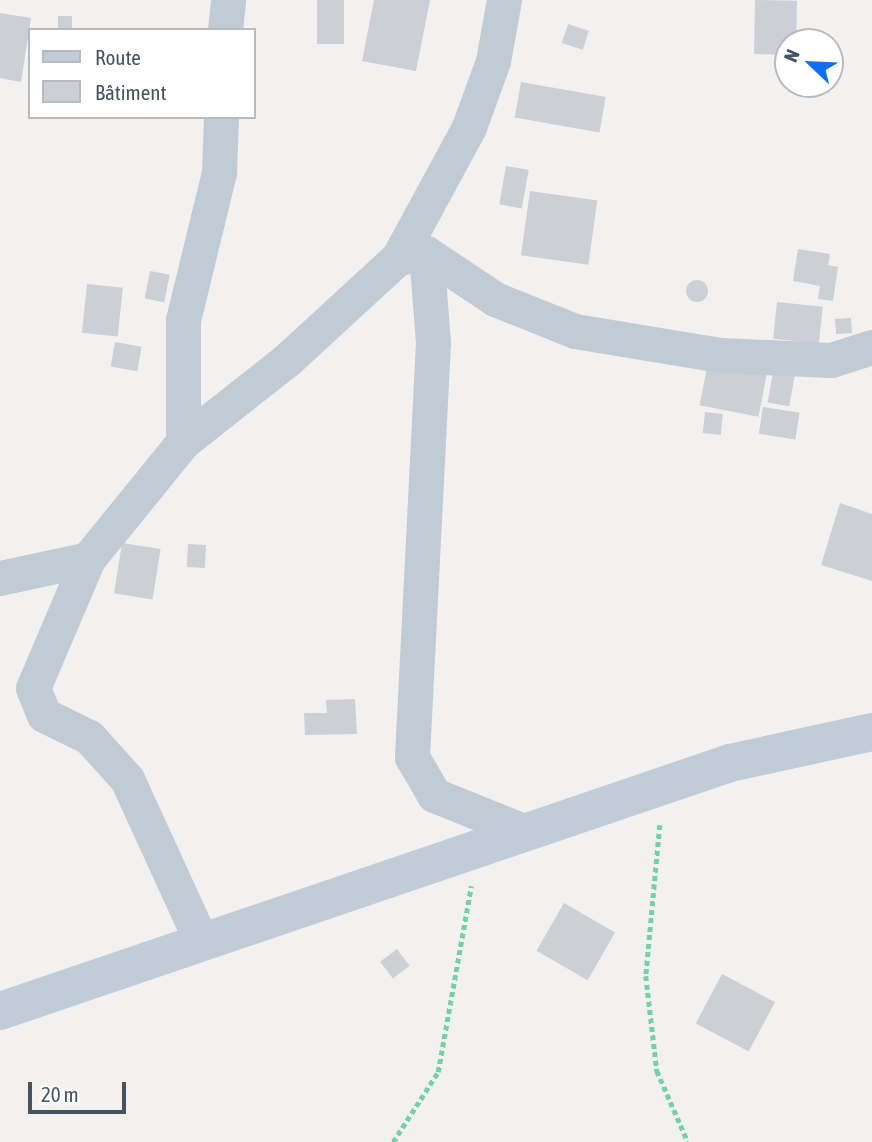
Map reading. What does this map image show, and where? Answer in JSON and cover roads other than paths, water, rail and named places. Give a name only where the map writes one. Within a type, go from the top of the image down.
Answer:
[{"type":"main road","points":[[0,1011],[730,763],[872,732]]},
{"type":"street","points":[[225,28],[228,0]]},
{"type":"street","points":[[202,943],[127,779],[89,737],[44,715],[33,688],[88,559],[183,442],[412,256],[469,127],[493,61],[504,0]]},
{"type":"street","points":[[183,442],[183,320],[219,172],[222,119]]},
{"type":"street","points":[[412,256],[495,299],[576,331],[720,355],[831,360],[872,347]]},
{"type":"street","points":[[412,256],[433,342],[412,757],[434,795],[526,832]]},
{"type":"street","points":[[0,578],[88,559]]}]
